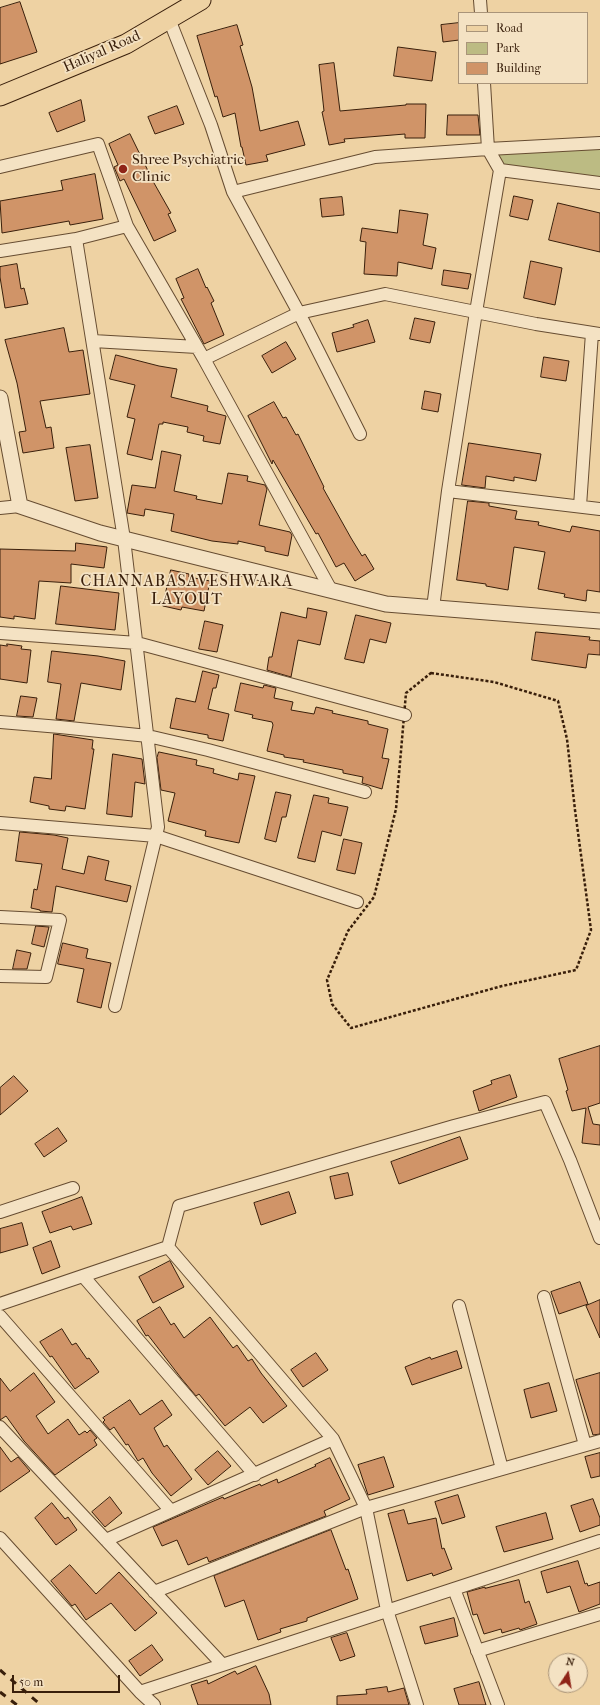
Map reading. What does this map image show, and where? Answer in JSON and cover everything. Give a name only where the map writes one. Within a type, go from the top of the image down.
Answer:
[{"type":"main road","name":"Haliyal Road","points":[[0,96],[126,44],[169,19],[195,1]]},
{"type":"street","points":[[480,0],[480,12]]},
{"type":"street","points":[[169,19],[211,125],[233,192],[299,313],[360,434]]},
{"type":"street","points":[[433,608],[448,491],[500,170],[488,149],[484,84]]},
{"type":"street","points":[[233,192],[375,157],[600,143]]},
{"type":"street","points":[[0,167],[98,144],[128,226],[204,359],[331,590]]},
{"type":"street","points":[[500,170],[600,184]]},
{"type":"street","points":[[0,251],[76,239],[128,226]]},
{"type":"street","points":[[76,239],[124,539],[158,827],[114,1006]]},
{"type":"street","points":[[204,359],[299,313],[385,294],[536,324],[596,333],[580,506]]},
{"type":"street","points":[[93,341],[197,347]]},
{"type":"street","points":[[0,398],[20,506]]},
{"type":"street","points":[[448,491],[600,509]]},
{"type":"street","points":[[0,508],[20,506],[100,533],[386,604],[600,621]]},
{"type":"street","points":[[0,633],[137,643],[405,715]]},
{"type":"street","points":[[0,722],[148,736],[208,750],[366,792]]},
{"type":"street","points":[[0,823],[156,836],[357,902]]},
{"type":"street","points":[[0,917],[60,920],[46,977],[0,976]]},
{"type":"street","points":[[168,1247],[179,1206],[454,1126],[545,1102],[570,1160],[600,1238]]},
{"type":"street","points":[[0,1212],[73,1188]]},
{"type":"street","points":[[0,1304],[168,1247]]},
{"type":"street","points":[[168,1247],[333,1440],[366,1508],[387,1610],[417,1705]]},
{"type":"street","points":[[83,1276],[255,1475]]},
{"type":"street","points":[[544,1297],[585,1445]]},
{"type":"street","points":[[459,1306],[502,1469]]},
{"type":"street","points":[[0,1316],[171,1511]]},
{"type":"street","points":[[0,1427],[222,1664]]},
{"type":"street","points":[[106,1540],[333,1440]]},
{"type":"street","points":[[154,1592],[366,1508],[600,1441]]},
{"type":"street","points":[[0,1538],[140,1692],[154,1705]]},
{"type":"street","points":[[140,1692],[600,1541]]},
{"type":"street","points":[[454,1589],[498,1705]]},
{"type":"street","points":[[477,1651],[600,1614]]},
{"type":"path","points":[[431,673],[494,682],[558,700],[568,739],[575,810],[591,930],[576,970],[502,986],[351,1028],[332,1004],[327,980],[348,931],[374,897],[396,809],[405,715],[406,693],[431,673]]},
{"type":"green space","points":[[600,146],[600,179],[503,167],[495,151]]},
{"type":"building","points":[[20,2],[37,52],[0,64],[0,8]]},
{"type":"building","points":[[458,23],[458,40],[443,42],[441,25]]},
{"type":"building","points":[[237,25],[243,45],[240,46],[252,87],[260,131],[298,121],[305,145],[266,155],[268,161],[246,165],[235,113],[223,117],[217,96],[215,97],[197,36]]},
{"type":"building","points":[[398,47],[436,52],[432,81],[394,76]]},
{"type":"building","points":[[334,63],[340,111],[406,104],[426,104],[425,138],[405,138],[405,134],[344,139],[345,142],[329,145],[322,112],[324,111],[319,65]]},
{"type":"building","points":[[81,100],[85,121],[57,132],[49,113]]},
{"type":"building","points":[[177,106],[184,124],[155,134],[148,117]]},
{"type":"building","points":[[448,115],[478,115],[480,135],[447,135]]},
{"type":"building","points":[[130,134],[154,183],[171,213],[168,214],[176,231],[154,241],[124,179],[120,181],[114,167],[118,165],[109,144]]},
{"type":"building","points":[[95,174],[103,219],[70,225],[69,221],[2,233],[0,201],[63,190],[61,181]]},
{"type":"building","points":[[514,196],[533,200],[528,220],[510,216]]},
{"type":"building","points":[[342,197],[344,215],[322,217],[320,199]]},
{"type":"building","points":[[558,203],[600,213],[600,252],[549,240]]},
{"type":"building","points":[[400,210],[428,214],[423,245],[436,248],[432,269],[398,262],[397,276],[364,274],[366,242],[360,241],[362,228],[397,233]]},
{"type":"building","points":[[531,261],[562,268],[555,305],[524,298]]},
{"type":"building","points":[[17,264],[21,289],[24,288],[28,304],[5,308],[0,277],[0,267]]},
{"type":"building","points":[[198,269],[206,288],[207,287],[214,301],[211,303],[224,335],[204,344],[181,299],[184,298],[176,279]]},
{"type":"building","points":[[444,270],[471,274],[468,289],[442,285]]},
{"type":"building","points":[[415,318],[435,322],[430,343],[410,339]]},
{"type":"building","points":[[368,320],[375,342],[337,352],[332,333],[354,327],[353,325]]},
{"type":"building","points":[[64,328],[69,352],[83,350],[90,394],[40,401],[46,428],[51,427],[54,448],[23,453],[19,432],[26,431],[17,383],[5,340]]},
{"type":"building","points":[[286,342],[296,359],[272,373],[262,356]]},
{"type":"building","points":[[116,355],[177,369],[171,397],[208,406],[207,411],[226,416],[220,444],[203,441],[204,436],[187,432],[188,427],[163,422],[163,424],[159,424],[152,460],[127,454],[135,419],[127,417],[135,385],[110,379]]},
{"type":"building","points":[[544,357],[569,361],[566,381],[541,377]]},
{"type":"building","points":[[425,391],[441,394],[438,412],[422,409]]},
{"type":"building","points":[[274,402],[283,418],[286,417],[296,435],[298,434],[324,487],[323,488],[351,538],[362,556],[365,554],[374,569],[355,581],[344,563],[336,567],[318,533],[316,534],[273,460],[272,464],[248,416]]},
{"type":"building","points":[[469,443],[541,454],[536,481],[514,477],[514,481],[486,476],[485,488],[462,485]]},
{"type":"building","points":[[90,445],[98,498],[75,501],[66,448]]},
{"type":"building","points":[[162,451],[181,455],[174,491],[197,496],[196,499],[222,504],[228,473],[248,476],[247,481],[265,485],[267,489],[259,525],[290,532],[292,535],[288,556],[265,551],[265,547],[238,541],[238,544],[212,541],[171,531],[174,514],[145,509],[144,516],[127,513],[132,485],[155,488]]},
{"type":"building","points":[[468,501],[489,503],[489,506],[517,511],[515,519],[539,522],[538,525],[570,532],[572,526],[600,531],[600,592],[587,590],[586,601],[564,597],[565,594],[538,589],[545,552],[514,547],[508,590],[486,586],[486,584],[457,580]]},
{"type":"building","points":[[76,543],[107,547],[104,568],[71,564],[71,583],[39,581],[35,619],[14,616],[14,619],[0,617],[0,549],[75,551]]},
{"type":"building","points":[[171,570],[189,574],[189,577],[210,581],[204,611],[182,607],[181,610],[163,606]]},
{"type":"building","points":[[61,586],[119,593],[115,630],[56,624]]},
{"type":"building","points":[[308,608],[327,612],[320,645],[298,640],[291,677],[267,670],[269,657],[272,657],[281,612],[306,618]]},
{"type":"building","points":[[356,615],[391,623],[386,643],[370,639],[364,663],[345,659]]},
{"type":"building","points":[[205,621],[223,625],[217,652],[199,649]]},
{"type":"building","points":[[536,632],[590,637],[589,640],[600,641],[600,655],[588,654],[586,668],[532,660]]},
{"type":"building","points":[[7,644],[22,646],[21,649],[31,650],[27,683],[0,679],[0,645],[7,646]]},
{"type":"building","points":[[52,651],[98,656],[125,661],[121,690],[81,683],[74,721],[56,719],[61,684],[48,682]]},
{"type":"building","points":[[203,671],[219,675],[216,688],[213,688],[208,709],[229,714],[223,741],[208,738],[208,735],[170,728],[176,698],[195,702]]},
{"type":"building","points":[[241,683],[263,688],[264,685],[276,688],[274,698],[293,702],[291,710],[314,714],[316,707],[333,711],[332,713],[368,721],[368,724],[388,729],[382,758],[389,759],[382,789],[362,783],[363,777],[343,773],[343,770],[303,762],[304,760],[284,757],[284,755],[267,751],[273,725],[272,722],[252,718],[253,715],[235,711]]},
{"type":"building","points":[[21,696],[37,698],[33,717],[17,716]]},
{"type":"building","points":[[54,734],[93,740],[92,749],[94,749],[85,809],[66,806],[65,811],[49,809],[49,806],[30,802],[34,777],[51,779]]},
{"type":"building","points":[[159,752],[197,760],[196,765],[214,769],[213,773],[238,780],[239,773],[255,776],[239,843],[205,836],[206,831],[168,821],[175,793],[161,790],[157,758]]},
{"type":"building","points":[[113,754],[142,759],[145,784],[135,782],[132,817],[107,814]]},
{"type":"building","points":[[276,792],[291,795],[286,817],[282,817],[276,842],[265,839]]},
{"type":"building","points":[[314,795],[329,798],[328,803],[348,807],[341,836],[322,831],[315,862],[298,858]]},
{"type":"building","points":[[20,832],[54,835],[68,838],[62,869],[84,874],[88,856],[109,861],[105,880],[131,886],[127,902],[56,886],[52,912],[40,911],[31,908],[34,889],[37,890],[42,864],[16,861]]},
{"type":"building","points":[[344,839],[362,843],[355,874],[337,870]]},
{"type":"building","points":[[36,926],[49,927],[44,947],[32,944]]},
{"type":"building","points":[[63,943],[88,949],[86,958],[111,963],[101,1008],[77,1002],[84,969],[58,964]]},
{"type":"building","points":[[17,950],[31,953],[27,969],[13,969]]},
{"type":"building","points":[[600,1046],[600,1103],[588,1107],[593,1124],[600,1125],[600,1145],[582,1143],[586,1108],[572,1111],[566,1091],[568,1090],[559,1059]]},
{"type":"building","points":[[510,1075],[517,1097],[479,1111],[473,1091],[492,1084],[491,1081]]},
{"type":"building","points":[[14,1076],[28,1091],[0,1115],[0,1088]]},
{"type":"building","points":[[58,1128],[67,1141],[44,1157],[35,1144]]},
{"type":"building","points":[[460,1137],[468,1159],[399,1184],[391,1162]]},
{"type":"building","points":[[348,1173],[353,1195],[335,1199],[330,1177]]},
{"type":"building","points":[[289,1192],[296,1213],[261,1225],[254,1203]]},
{"type":"building","points":[[82,1197],[92,1224],[73,1230],[71,1226],[50,1233],[42,1212]]},
{"type":"building","points":[[22,1223],[28,1245],[0,1253],[0,1229]]},
{"type":"building","points":[[51,1241],[60,1267],[42,1274],[33,1248]]},
{"type":"building","points":[[170,1261],[184,1287],[153,1303],[139,1277]]},
{"type":"building","points":[[580,1282],[588,1304],[559,1314],[551,1292]]},
{"type":"building","points":[[600,1300],[600,1338],[586,1306]]},
{"type":"building","points":[[160,1307],[171,1325],[174,1323],[184,1338],[210,1317],[233,1348],[237,1345],[248,1361],[252,1359],[287,1406],[263,1423],[250,1407],[225,1426],[199,1394],[196,1396],[148,1335],[146,1336],[137,1321]]},
{"type":"building","points":[[62,1329],[72,1345],[76,1343],[87,1359],[89,1358],[99,1372],[75,1389],[52,1356],[50,1357],[40,1342]]},
{"type":"building","points":[[457,1351],[462,1368],[412,1385],[405,1367],[430,1357],[431,1359]]},
{"type":"building","points":[[316,1353],[328,1370],[303,1387],[291,1370]]},
{"type":"building","points":[[34,1373],[55,1402],[36,1416],[48,1434],[68,1419],[79,1435],[85,1431],[87,1433],[90,1430],[97,1438],[94,1440],[97,1445],[55,1475],[24,1441],[6,1416],[0,1420],[0,1378],[10,1391]]},
{"type":"building","points":[[600,1373],[600,1434],[593,1435],[576,1380]]},
{"type":"building","points":[[549,1383],[557,1411],[531,1418],[524,1390]]},
{"type":"building","points":[[130,1400],[140,1415],[162,1400],[172,1415],[154,1428],[164,1447],[167,1445],[192,1479],[171,1496],[152,1473],[143,1458],[138,1461],[128,1444],[126,1445],[114,1427],[110,1430],[103,1422],[105,1420],[103,1418]]},
{"type":"building","points":[[0,1447],[11,1462],[18,1457],[30,1471],[0,1492]]},
{"type":"building","points":[[218,1451],[231,1466],[208,1485],[195,1470]]},
{"type":"building","points":[[600,1453],[600,1476],[591,1478],[585,1457]]},
{"type":"building","points":[[384,1457],[394,1487],[368,1495],[358,1465]]},
{"type":"building","points":[[330,1458],[350,1499],[324,1511],[326,1516],[209,1562],[207,1557],[188,1565],[177,1540],[162,1546],[153,1527],[223,1497],[224,1499],[260,1484],[261,1486],[277,1479],[278,1483]]},
{"type":"building","points":[[458,1495],[465,1517],[442,1524],[435,1502]]},
{"type":"building","points":[[110,1497],[122,1513],[105,1527],[92,1512]]},
{"type":"building","points":[[593,1499],[600,1518],[600,1525],[580,1532],[571,1506]]},
{"type":"building","points":[[52,1503],[65,1519],[68,1517],[77,1530],[56,1545],[35,1518]]},
{"type":"building","points":[[404,1510],[408,1524],[436,1518],[442,1549],[444,1548],[452,1569],[433,1576],[432,1573],[407,1581],[388,1514]]},
{"type":"building","points":[[546,1513],[553,1539],[504,1552],[496,1527]]},
{"type":"building","points":[[331,1530],[346,1570],[348,1569],[358,1599],[307,1618],[307,1621],[280,1629],[281,1632],[258,1640],[244,1600],[225,1607],[214,1576]]},
{"type":"building","points":[[578,1561],[585,1584],[587,1583],[588,1586],[600,1582],[600,1604],[579,1612],[570,1586],[547,1593],[541,1572]]},
{"type":"building","points":[[70,1565],[96,1594],[119,1572],[157,1613],[135,1631],[111,1603],[86,1620],[75,1604],[72,1606],[51,1581]]},
{"type":"building","points":[[519,1580],[525,1603],[529,1601],[537,1624],[520,1630],[519,1628],[502,1633],[501,1629],[484,1634],[477,1614],[473,1615],[467,1592]]},
{"type":"building","points":[[454,1618],[458,1636],[425,1644],[420,1627]]},
{"type":"building","points":[[347,1633],[355,1656],[340,1661],[331,1638]]},
{"type":"building","points":[[152,1645],[163,1660],[140,1676],[129,1661]]},
{"type":"building","points":[[256,1666],[269,1694],[271,1705],[198,1705],[191,1685],[207,1680],[208,1684],[235,1671],[237,1674]]},
{"type":"building","points":[[479,1682],[486,1705],[459,1705],[454,1689]]},
{"type":"building","points":[[387,1687],[388,1692],[404,1688],[409,1705],[337,1705],[337,1696],[367,1694],[366,1690]]},
{"type":"railway","points":[[0,1670],[41,1705]]},
{"type":"railway","points":[[0,1692],[17,1705]]},
{"type":"place","name":"Shree Psychiatric Clinic","points":[[123,169]]},
{"type":"district","name":"CHANNABASAVESHWARA LAYOUT","points":[[187,591]]}]
